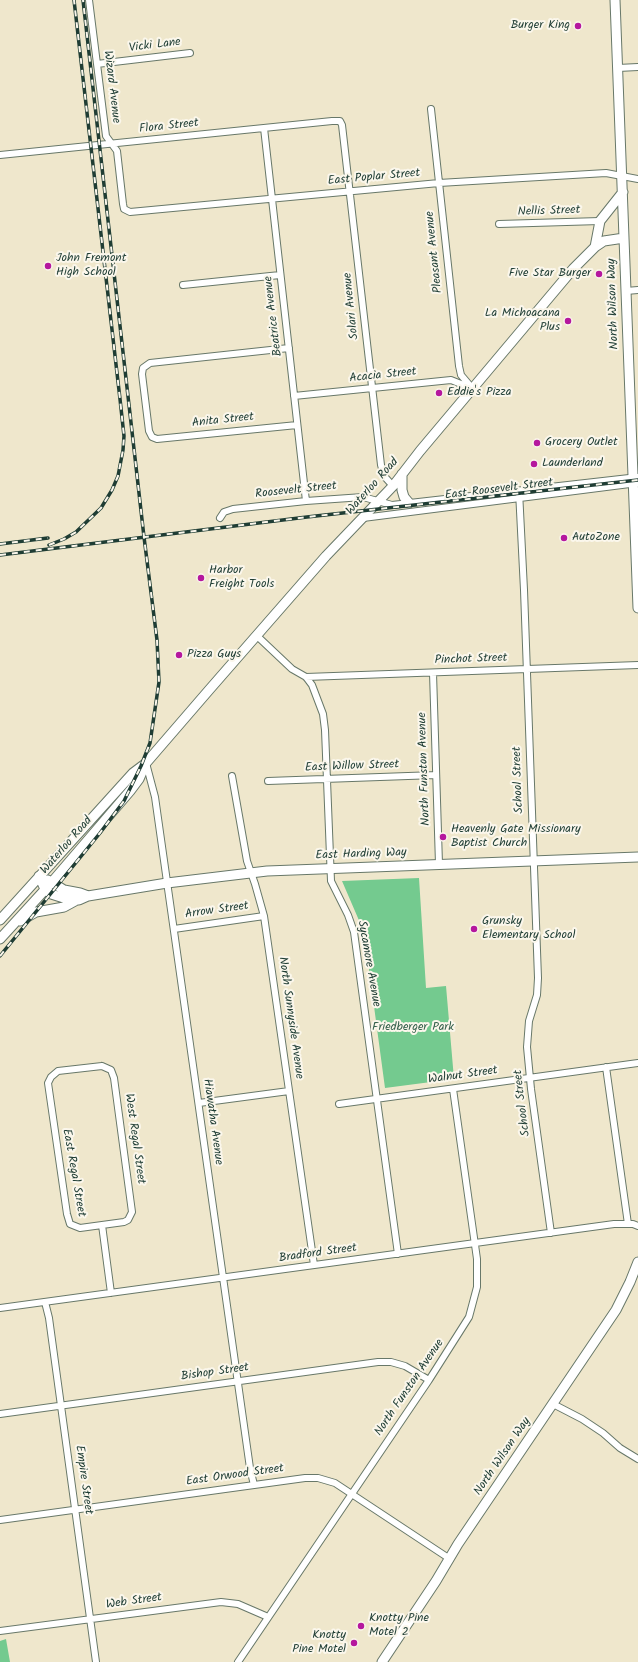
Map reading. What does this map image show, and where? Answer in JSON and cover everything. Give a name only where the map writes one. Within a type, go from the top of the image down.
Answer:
[{"type":"main road","name":"North Wilson Way","points":[[615,0],[626,291],[636,481],[638,608]]},
{"type":"main road","points":[[595,247],[600,221],[623,192]]},
{"type":"main road","name":"Waterloo Road","points":[[0,920],[133,773],[146,763],[256,635],[393,486],[472,388],[517,338],[573,269],[595,247],[604,241],[624,238]]},
{"type":"main road","points":[[402,474],[402,490],[404,497],[410,503]]},
{"type":"main road","name":"Waterloo Road","points":[[0,939],[52,882],[139,779],[146,763]]},
{"type":"main road","name":"East Harding Way","points":[[45,889],[51,894],[63,899],[83,898],[167,883],[251,872],[638,857]]},
{"type":"main road","points":[[39,876],[45,889]]},
{"type":"main road","name":"East Harding Way","points":[[39,876],[64,890],[80,892],[83,898]]},
{"type":"main road","points":[[12,926],[36,912],[64,907],[83,898]]},
{"type":"main road","name":"North Wilson Way","points":[[382,1662],[616,1310],[638,1262]]},
{"type":"street","name":"Wizard Avenue","points":[[89,0],[106,136],[117,151],[122,197]]},
{"type":"street","name":"Vicki Lane","points":[[98,64],[190,53]]},
{"type":"street","points":[[618,68],[638,67]]},
{"type":"street","name":"Pleasant Avenue","points":[[431,109],[459,366],[461,375],[472,388]]},
{"type":"street","name":"Flora Street","points":[[0,155],[340,121]]},
{"type":"street","name":"Solari Avenue","points":[[340,121],[342,125],[350,191],[381,465],[384,476],[393,486]]},
{"type":"street","name":"Beatrice Avenue","points":[[264,128],[306,501]]},
{"type":"street","name":"East Poplar Street","points":[[122,197],[124,209],[128,212],[133,212],[439,183],[606,173],[638,179]]},
{"type":"street","name":"Nellis Street","points":[[499,224],[600,221]]},
{"type":"street","points":[[183,285],[280,275]]},
{"type":"street","points":[[626,291],[638,290]]},
{"type":"street","name":"Anita Street","points":[[289,348],[150,363],[143,368],[142,374],[148,431],[152,437],[157,439],[298,425]]},
{"type":"street","name":"Acacia Street","points":[[294,396],[451,380],[472,388]]},
{"type":"street","name":"East Roosevelt Street","points":[[379,501],[392,505],[518,491],[636,481]]},
{"type":"street","name":"East Roosevelt Street","points":[[363,518],[519,499],[636,481]]},
{"type":"street","name":"School Street","points":[[518,491],[527,669],[538,986],[535,1004],[529,1022],[527,1038],[551,1233]]},
{"type":"street","name":"Roosevelt Street","points":[[220,518],[224,512],[233,509],[306,501],[363,496],[379,501]]},
{"type":"street","name":"Sycamore Avenue","points":[[256,635],[292,669],[306,677],[312,685],[323,714],[332,883],[348,915],[354,932],[398,1254]]},
{"type":"street","name":"Pinchot Street","points":[[306,677],[638,665]]},
{"type":"street","name":"North Funston Avenue","points":[[433,673],[439,864]]},
{"type":"street","name":"Hiawatha Avenue","points":[[146,763],[155,797],[250,1468],[254,1485]]},
{"type":"street","name":"East Willow Street","points":[[268,781],[436,775]]},
{"type":"street","name":"North Sunnyside Avenue","points":[[232,776],[247,861],[264,916],[314,1265]]},
{"type":"street","name":"Arrow Street","points":[[174,929],[264,916]]},
{"type":"street","name":"Walnut Street","points":[[339,1104],[638,1063]]},
{"type":"street","name":"West Regal Street","points":[[76,1069],[105,1066],[111,1070],[114,1078],[132,1212],[130,1217],[124,1222],[102,1225]]},
{"type":"street","points":[[606,1068],[628,1224]]},
{"type":"street","name":"East Regal Street","points":[[76,1069],[58,1072],[54,1074],[48,1083],[67,1214],[70,1224],[76,1228],[102,1225],[111,1293]]},
{"type":"street","name":"North Funston Avenue","points":[[238,1662],[429,1380],[469,1317],[475,1297],[478,1276],[475,1244],[453,1089]]},
{"type":"street","points":[[199,1103],[289,1091]]},
{"type":"street","name":"Bradford Street","points":[[0,1308],[614,1224],[638,1226]]},
{"type":"street","name":"Empire Street","points":[[45,1302],[49,1318],[96,1662]]},
{"type":"street","name":"Bishop Street","points":[[0,1414],[378,1362],[390,1362],[405,1366],[429,1380]]},
{"type":"street","points":[[553,1404],[582,1418],[603,1433],[620,1448],[638,1459]]},
{"type":"street","name":"East Orwood Street","points":[[0,1520],[305,1478],[318,1478],[335,1483],[352,1493],[450,1559]]},
{"type":"street","name":"Web Street","points":[[0,1631],[221,1602],[238,1604],[268,1617]]},
{"type":"green space","name":"Friedberger Park","points":[[419,878],[426,988],[446,986],[454,1079],[385,1088],[364,932],[342,881]]},
{"type":"green space","points":[[6,1639],[10,1662],[0,1662],[0,1641]]},
{"type":"railway","points":[[49,545],[76,532],[101,508],[112,490],[118,476],[124,436],[74,0]]},
{"type":"railway","points":[[0,956],[100,833],[124,801],[150,743],[159,682],[157,640],[83,0]]},
{"type":"railway","points":[[0,555],[307,517],[638,480]]},
{"type":"railway","points":[[0,544],[48,538]]},
{"type":"place","name":"Burger King","points":[[578,26]]},
{"type":"place","name":"John Fremont High School","points":[[48,266]]},
{"type":"place","name":"Five Star Burger","points":[[599,274]]},
{"type":"place","name":"La Michoacana Plus","points":[[568,321]]},
{"type":"place","name":"Eddie's Pizza","points":[[439,393]]},
{"type":"place","name":"Grocery Outlet","points":[[537,443]]},
{"type":"place","name":"Launderland","points":[[534,464]]},
{"type":"place","name":"AutoZone","points":[[564,538]]},
{"type":"place","name":"Harbor Freight Tools","points":[[201,578]]},
{"type":"place","name":"Pizza Guys","points":[[179,655]]},
{"type":"place","name":"Heavenly Gate Missionary Baptist Church","points":[[443,837]]},
{"type":"place","name":"Grunsky Elementary School","points":[[474,929]]},
{"type":"place","name":"Knotty Pine Motel 2","points":[[361,1626]]},
{"type":"place","name":"Knotty Pine Motel","points":[[354,1643]]}]
